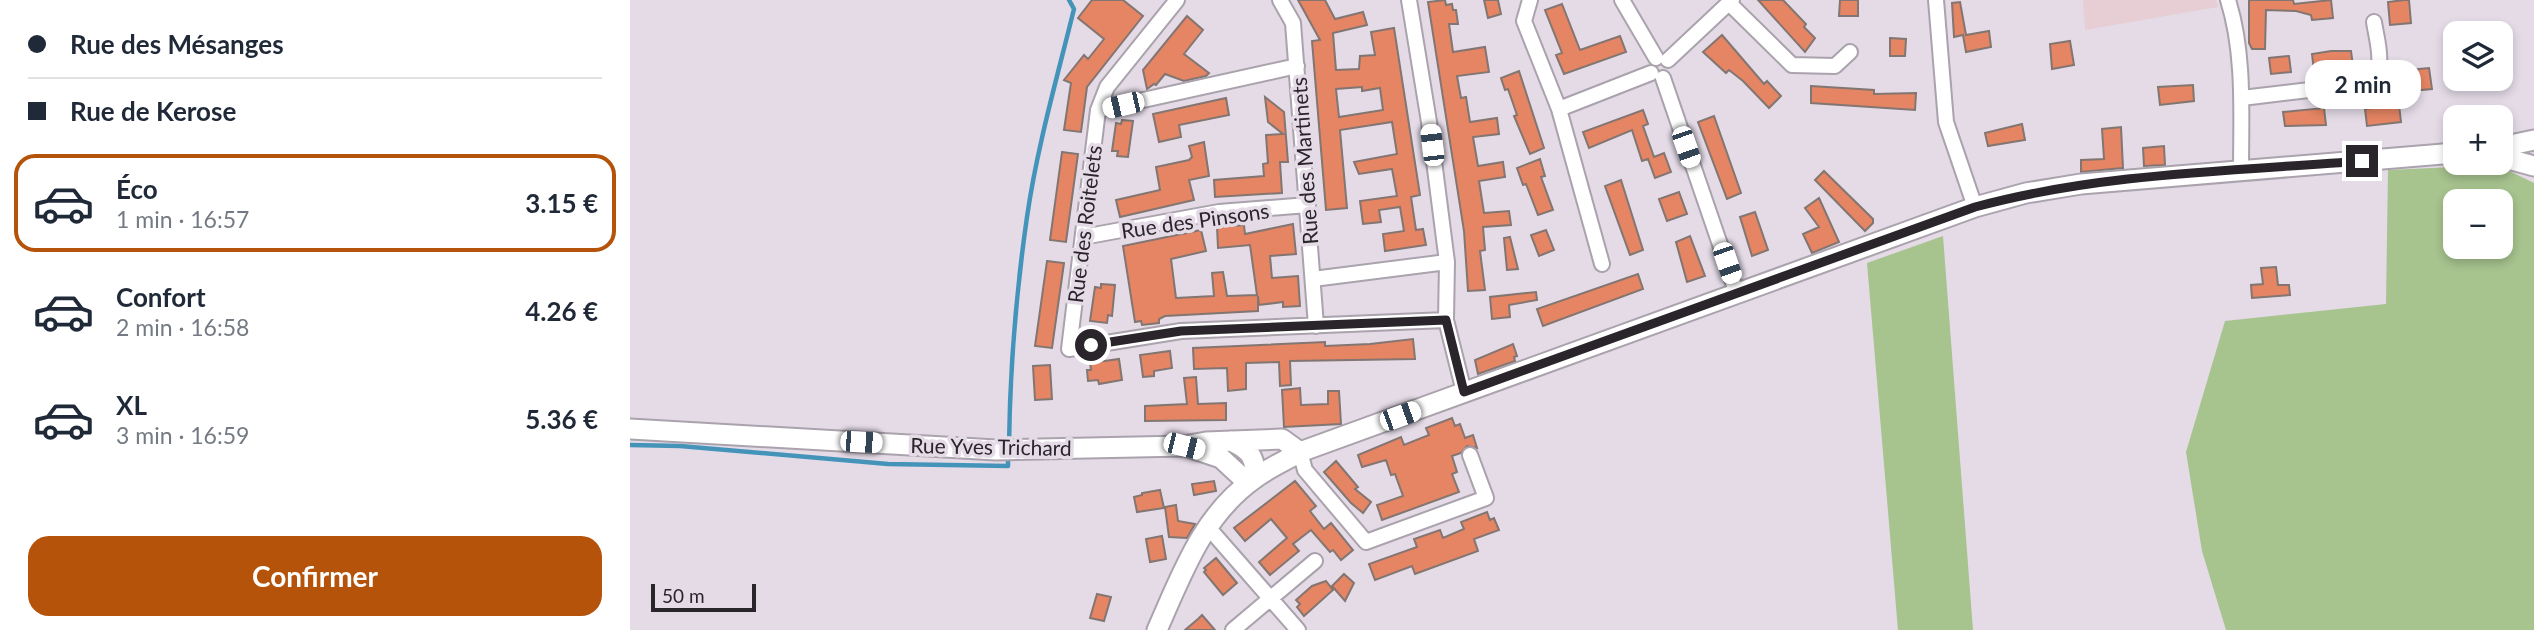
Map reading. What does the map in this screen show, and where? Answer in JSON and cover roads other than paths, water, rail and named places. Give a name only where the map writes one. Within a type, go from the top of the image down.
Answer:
[{"type":"main road","points":[[2513,145],[2534,140]]},
{"type":"main road","points":[[1157,630],[1206,526],[1228,501],[1251,481],[1300,452],[1975,207],[2025,193],[2081,184],[2443,154]]},
{"type":"main road","points":[[2513,160],[2534,166]]},
{"type":"main road","name":"Rue Yves Trichard","points":[[630,429],[996,450],[1184,446]]},
{"type":"main road","points":[[1184,446],[1282,439],[1300,452]]},
{"type":"main road","points":[[1231,441],[1251,454],[1254,460],[1251,481]]},
{"type":"main road","points":[[1184,446],[1221,458],[1251,481]]},
{"type":"street","name":"Rue des Roitelets","points":[[1177,0],[1107,87],[1098,110],[1069,349],[1181,331],[1316,326]]},
{"type":"street","name":"Rue des Martinets","points":[[1280,0],[1293,23],[1316,326]]},
{"type":"street","points":[[1409,0],[1429,122],[1447,262],[1446,320],[1464,392]]},
{"type":"street","points":[[1530,0],[1524,21],[1559,109],[1602,264]]},
{"type":"street","points":[[1622,0],[1660,67],[1737,294]]},
{"type":"street","points":[[1936,0],[1946,122],[1975,207]]},
{"type":"street","points":[[2228,0],[2234,17],[2242,97],[2241,171]]},
{"type":"street","points":[[1559,109],[1634,82],[1660,67],[1730,1],[1792,65],[1835,66],[1850,52]]},
{"type":"street","points":[[2242,97],[2368,83],[2379,68],[2374,22]]},
{"type":"street","points":[[1098,110],[1297,66]]},
{"type":"street","name":"Rue des Pinsons","points":[[1083,237],[1219,212],[1308,205]]},
{"type":"street","points":[[1313,279],[1447,262]]},
{"type":"street","points":[[1316,326],[1446,320]]},
{"type":"street","points":[[1300,452],[1306,470],[1366,542],[1486,498],[1471,455]]},
{"type":"street","points":[[1206,526],[1297,630]]},
{"type":"street","points":[[1233,630],[1315,561]]},
{"type":"waterway","points":[[1009,445],[1012,360],[1023,246],[1036,165],[1074,9],[1069,0]]},
{"type":"waterway","points":[[630,445],[680,446],[888,464],[1008,466],[1008,454]]}]
